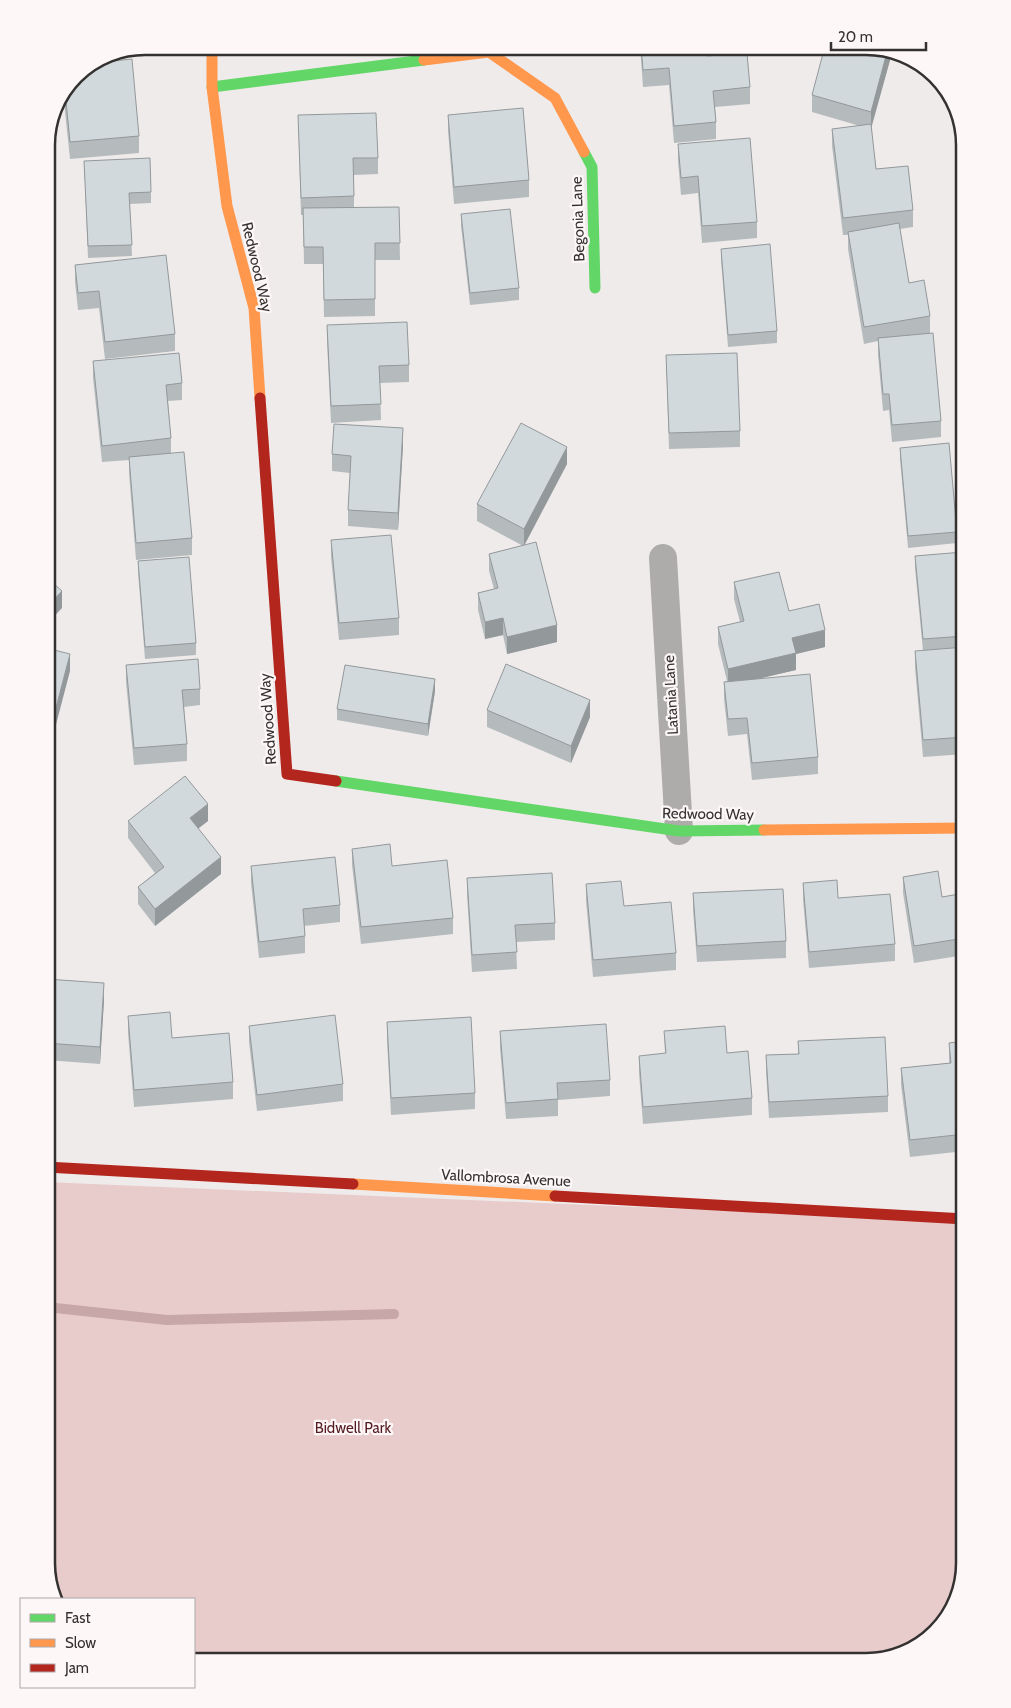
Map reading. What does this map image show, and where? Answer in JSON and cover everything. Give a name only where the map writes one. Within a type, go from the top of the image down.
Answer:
[{"type":"street","name":"Redwood Way","points":[[212,55],[212,87],[227,206],[254,308],[287,774],[679,831],[956,828]]},
{"type":"street","name":"Begonia Lane","points":[[212,87],[465,55]]},
{"type":"street","name":"Begonia Lane","points":[[493,55],[554,98],[592,167],[595,288]]},
{"type":"street","name":"Latania Lane","points":[[663,558],[679,831]]},
{"type":"street","name":"Vallombrosa Avenue","points":[[55,1168],[956,1218]]},
{"type":"green space","name":"Bidwell Park","points":[[55,1182],[956,1221],[956,1563],[953,1586],[944,1608],[930,1627],[906,1644],[883,1651],[866,1653],[195,1653],[195,1598],[62,1598],[55,1569]]},
{"type":"building","points":[[642,55],[747,55],[750,87],[713,91],[716,122],[674,126],[669,68],[643,70]]},
{"type":"building","points":[[823,55],[872,55],[886,58],[871,112],[812,95]]},
{"type":"building","points":[[132,59],[139,136],[70,142],[67,100],[81,81],[95,70],[114,61]]},
{"type":"building","points":[[523,108],[529,180],[454,187],[448,115]]},
{"type":"building","points":[[376,113],[378,158],[353,158],[354,196],[301,198],[298,115]]},
{"type":"building","points":[[871,124],[876,169],[908,166],[913,210],[843,218],[832,129]]},
{"type":"building","points":[[750,138],[757,222],[702,226],[698,176],[681,178],[678,144]]},
{"type":"building","points":[[150,158],[151,192],[129,193],[132,245],[88,246],[84,161]]},
{"type":"building","points":[[399,207],[400,243],[375,243],[375,299],[324,300],[323,247],[304,247],[303,208]]},
{"type":"building","points":[[510,209],[519,288],[470,293],[461,214]]},
{"type":"building","points":[[899,223],[909,283],[924,280],[930,316],[864,327],[848,232]]},
{"type":"building","points":[[770,244],[777,331],[728,335],[721,249]]},
{"type":"building","points":[[166,255],[175,334],[105,342],[99,291],[78,293],[75,265]]},
{"type":"building","points":[[407,322],[409,365],[379,366],[381,404],[331,406],[327,325]]},
{"type":"building","points":[[933,333],[941,421],[892,425],[889,394],[883,394],[878,338]]},
{"type":"building","points":[[179,353],[182,383],[166,385],[171,438],[102,446],[93,361]]},
{"type":"building","points":[[737,353],[740,431],[669,433],[666,355]]},
{"type":"building","points":[[521,423],[567,447],[524,529],[477,504]]},
{"type":"building","points":[[334,424],[403,428],[398,513],[348,510],[351,456],[332,454]]},
{"type":"building","points":[[949,443],[956,532],[908,536],[900,448]]},
{"type":"building","points":[[184,452],[192,538],[136,543],[129,457]]},
{"type":"building","points":[[391,535],[399,618],[339,623],[331,540]]},
{"type":"building","points":[[536,542],[557,625],[507,637],[503,618],[485,622],[478,593],[498,588],[489,554]]},
{"type":"building","points":[[956,553],[956,637],[923,639],[915,556]]},
{"type":"building","points":[[189,557],[196,643],[145,647],[138,561]]},
{"type":"building","points":[[779,572],[789,611],[819,604],[825,630],[792,638],[796,653],[728,669],[718,627],[744,621],[734,582]]},
{"type":"building","points":[[55,585],[62,591],[55,598]]},
{"type":"building","points":[[956,648],[956,738],[923,740],[915,651]]},
{"type":"building","points":[[55,650],[70,654],[55,712]]},
{"type":"building","points":[[198,659],[200,689],[182,690],[187,744],[134,748],[126,665]]},
{"type":"building","points":[[506,664],[590,700],[571,746],[487,710]]},
{"type":"building","points":[[345,665],[435,679],[428,724],[337,709]]},
{"type":"building","points":[[810,674],[818,757],[752,763],[747,718],[728,719],[724,682]]},
{"type":"building","points":[[185,776],[208,804],[190,818],[221,857],[155,909],[138,887],[164,867],[128,821]]},
{"type":"building","points":[[390,844],[392,866],[447,860],[453,918],[361,927],[352,849]]},
{"type":"building","points":[[335,857],[340,905],[303,909],[305,936],[259,942],[251,866]]},
{"type":"building","points":[[938,871],[942,897],[956,895],[956,939],[914,946],[903,877]]},
{"type":"building","points":[[552,873],[555,923],[515,925],[517,952],[472,955],[467,878]]},
{"type":"building","points":[[837,880],[838,898],[890,894],[895,944],[809,952],[803,883]]},
{"type":"building","points":[[621,881],[624,906],[671,902],[676,953],[593,960],[586,884]]},
{"type":"building","points":[[783,889],[786,941],[697,946],[693,893]]},
{"type":"building","points":[[55,980],[104,983],[100,1047],[55,1044]]},
{"type":"building","points":[[170,1012],[172,1038],[229,1033],[233,1082],[134,1090],[128,1016]]},
{"type":"building","points":[[335,1015],[343,1084],[257,1095],[249,1026]]},
{"type":"building","points":[[471,1017],[475,1093],[391,1098],[387,1022]]},
{"type":"building","points":[[606,1024],[610,1080],[557,1083],[558,1099],[506,1103],[500,1031]]},
{"type":"building","points":[[725,1026],[727,1053],[748,1051],[752,1098],[643,1107],[639,1056],[666,1053],[664,1031]]},
{"type":"building","points":[[885,1037],[888,1096],[769,1102],[766,1055],[799,1054],[798,1041]]},
{"type":"building","points":[[956,1042],[956,1135],[910,1140],[901,1068],[951,1063],[949,1043]]},
{"type":"waterway","points":[[55,1308],[167,1320],[394,1314]]},
{"type":"traffic: fast","points":[[212,87],[424,60]]},
{"type":"traffic: fast","points":[[584,152],[592,167],[595,288]]},
{"type":"traffic: fast","points":[[336,781],[679,831],[764,830]]},
{"type":"traffic: slow","points":[[212,55],[212,87],[227,206],[254,308],[260,398]]},
{"type":"traffic: slow","points":[[424,60],[465,55]]},
{"type":"traffic: slow","points":[[493,55],[555,98],[584,152]]},
{"type":"traffic: slow","points":[[764,830],[956,828]]},
{"type":"traffic: slow","points":[[353,1184],[555,1196]]},
{"type":"traffic: jam","points":[[260,398],[287,774],[336,781]]},
{"type":"traffic: jam","points":[[55,1167],[353,1184]]},
{"type":"traffic: jam","points":[[555,1196],[956,1218]]}]
